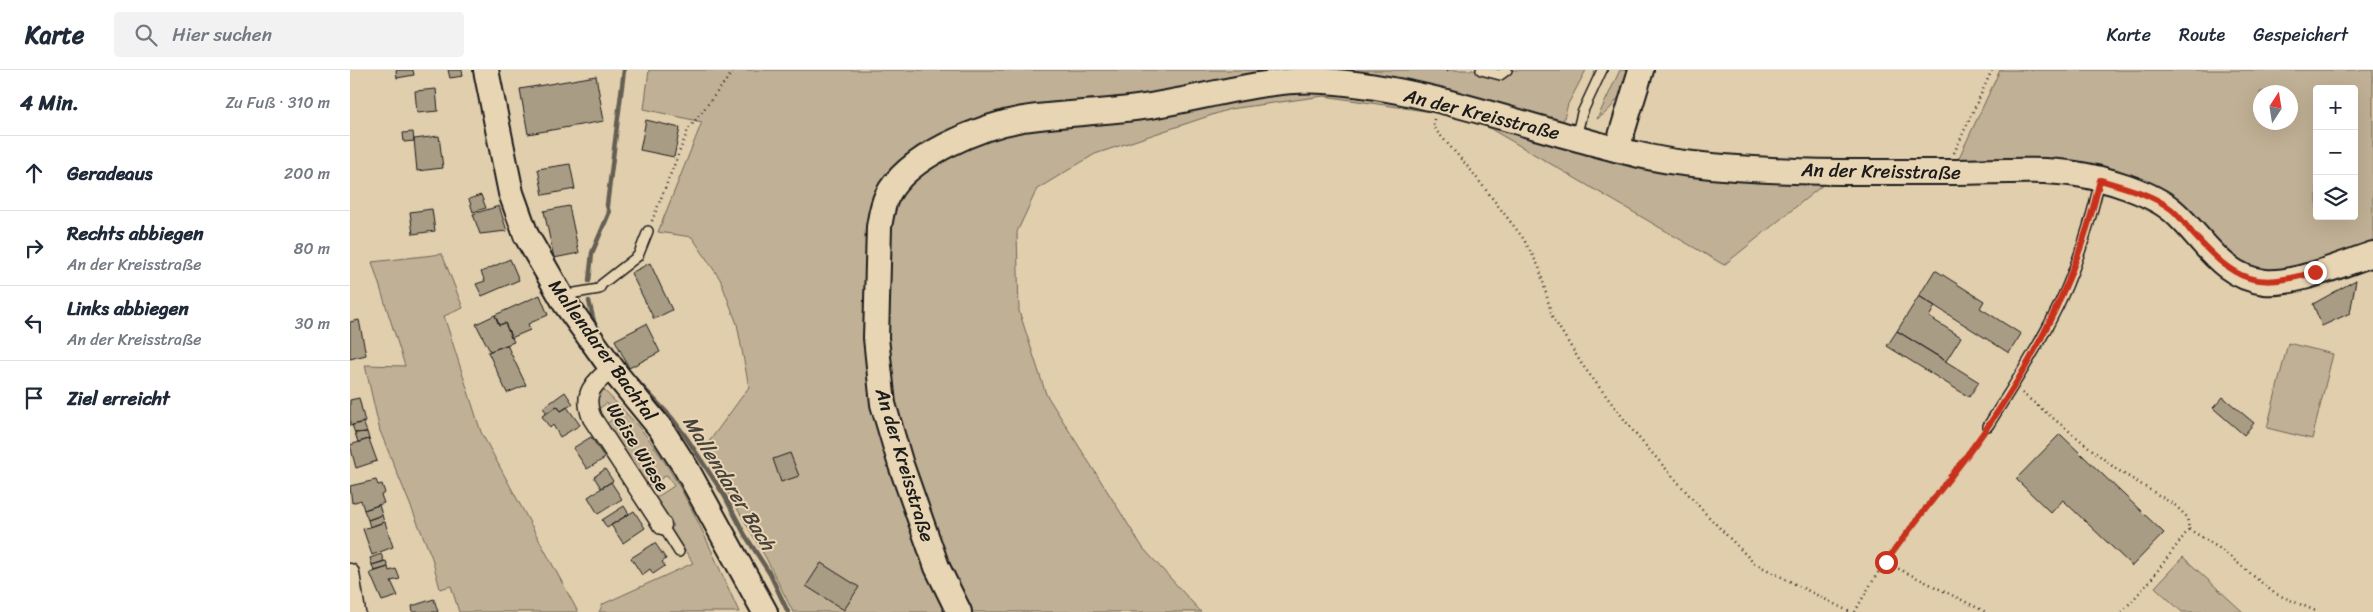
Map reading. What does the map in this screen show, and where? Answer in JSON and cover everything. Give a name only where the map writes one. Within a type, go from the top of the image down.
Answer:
[{"type":"street","name":"Mallendarer Bachtal","points":[[486,70],[511,193],[517,213],[537,255],[565,303],[612,368],[661,429],[686,468],[766,612]]},
{"type":"street","points":[[1617,149],[1641,70]]},
{"type":"street","name":"An der Kreisstraße","points":[[959,612],[937,568],[901,465],[883,404],[878,365],[877,281],[879,227],[882,209],[888,195],[904,173],[937,150],[986,129],[1020,119],[1142,107],[1275,83],[1322,81],[1368,87],[1435,100],[1617,149],[1681,163],[1838,171],[2030,171],[2077,174],[2135,191],[2171,209],[2217,259],[2230,270],[2249,279],[2269,282],[2287,280],[2373,254]]},
{"type":"street","name":"Weise Wiese","points":[[612,368],[595,382],[587,398],[587,407],[592,418],[662,525]]},
{"type":"street","points":[[350,573],[356,612]]},
{"type":"lane","points":[[1481,70],[1500,76],[1507,70]]},
{"type":"lane","points":[[1576,138],[1582,113],[1602,70]]},
{"type":"lane","points":[[1988,426],[2050,323],[2065,292],[2091,221],[2100,180]]},
{"type":"lane","points":[[565,303],[575,293],[599,289],[602,284],[638,256],[648,231]]},
{"type":"lane","points":[[662,525],[679,552]]},
{"type":"path","points":[[648,231],[688,130],[734,70]]},
{"type":"path","points":[[1950,172],[1949,165],[1992,70]]},
{"type":"path","points":[[1435,100],[1433,126],[1469,168],[1523,238],[1538,267],[1552,316],[1583,366],[1637,436],[1705,513],[1754,563],[1850,612]]},
{"type":"path","points":[[2013,386],[2116,469],[2176,506],[2187,517],[2189,529],[2149,582],[2122,612]]},
{"type":"path","points":[[1855,612],[1869,585],[1916,519],[1988,426]]},
{"type":"path","points":[[2189,529],[2222,550],[2274,593],[2318,612]]},
{"type":"path","points":[[1886,562],[1986,612]]},
{"type":"shaded area","points":[[649,70],[1586,70],[1568,104],[1556,146],[1588,154],[1829,180],[1724,265],[1472,118],[1324,96],[1230,109],[1095,154],[1037,189],[1017,232],[1019,311],[1046,394],[1143,548],[1201,612],[793,612],[766,558],[703,450],[749,387],[737,324],[720,279],[692,237],[658,232],[702,122],[644,109]]},
{"type":"shaded area","points":[[1620,70],[1633,70],[1614,104],[1604,115],[1597,119]]},
{"type":"shaded area","points":[[2000,70],[2373,70],[2373,244],[2281,274],[2242,270],[2164,198],[1956,164]]},
{"type":"shaded area","points":[[442,254],[463,308],[444,316],[481,432],[578,612],[459,612],[451,586],[440,589],[432,558],[380,431],[365,365],[405,366],[372,262]]},
{"type":"shaded area","points":[[2288,343],[2333,354],[2312,439],[2267,428]]},
{"type":"shaded area","points":[[603,389],[644,433],[669,468],[701,529],[739,612],[599,612],[603,604],[693,563],[655,504],[657,497],[674,486],[667,475],[652,484],[643,485],[605,429],[606,424],[616,417],[607,403],[597,410],[596,394]]},
{"type":"shaded area","points":[[2183,557],[2243,612],[2182,612],[2155,587]]},
{"type":"building","points":[[396,70],[413,70],[414,75],[397,78]]},
{"type":"building","points":[[448,70],[462,70],[463,76],[450,78]]},
{"type":"building","points":[[596,76],[604,121],[528,134],[520,89]]},
{"type":"building","points":[[436,89],[438,111],[417,113],[415,91]]},
{"type":"building","points":[[646,120],[680,128],[674,157],[640,150]]},
{"type":"building","points":[[413,132],[414,141],[404,142],[403,133]]},
{"type":"building","points":[[439,136],[443,168],[417,171],[414,139]]},
{"type":"building","points":[[570,164],[575,189],[543,195],[538,169]]},
{"type":"building","points":[[481,195],[486,208],[473,212],[469,199]]},
{"type":"building","points":[[499,206],[507,231],[480,234],[473,214]]},
{"type":"building","points":[[569,206],[579,253],[554,258],[544,211]]},
{"type":"building","points":[[432,209],[435,231],[413,234],[410,212]]},
{"type":"building","points":[[510,259],[519,280],[482,296],[476,284],[485,281],[481,272]]},
{"type":"building","points":[[650,263],[672,310],[654,319],[631,273]]},
{"type":"building","points":[[1935,270],[1984,301],[1980,308],[2021,334],[2009,353],[1919,296]]},
{"type":"building","points":[[2356,280],[2350,313],[2322,326],[2313,304]]},
{"type":"building","points":[[540,295],[548,315],[528,324],[530,330],[511,338],[505,323],[499,325],[495,315]]},
{"type":"building","points":[[1919,296],[1935,306],[1929,317],[1961,337],[1946,361],[1897,331]]},
{"type":"building","points":[[495,315],[499,325],[505,323],[514,342],[490,351],[476,324]]},
{"type":"building","points":[[359,320],[366,355],[350,359],[350,322]]},
{"type":"building","points":[[646,324],[660,352],[629,368],[615,340]]},
{"type":"building","points":[[1897,331],[1979,382],[1969,397],[1887,346]]},
{"type":"building","points":[[507,345],[526,385],[507,393],[488,352]]},
{"type":"building","points":[[565,392],[573,404],[561,411],[557,406],[547,413],[543,408]]},
{"type":"building","points":[[2223,397],[2254,423],[2244,435],[2213,408]]},
{"type":"building","points":[[359,398],[365,422],[350,426],[350,400]]},
{"type":"building","points":[[557,406],[561,411],[567,407],[580,425],[560,437],[553,425],[550,428],[542,416]]},
{"type":"building","points":[[363,422],[367,432],[355,433],[352,425]]},
{"type":"building","points":[[367,432],[369,439],[358,442],[355,433]]},
{"type":"building","points":[[2060,434],[2164,533],[2132,566],[2063,500],[2051,513],[2016,479]]},
{"type":"building","points":[[591,437],[605,458],[587,469],[573,448]]},
{"type":"building","points":[[369,439],[377,461],[356,468],[350,445]]},
{"type":"building","points":[[790,453],[799,476],[781,482],[773,459]]},
{"type":"building","points":[[605,469],[613,481],[601,488],[594,477]]},
{"type":"building","points":[[376,480],[378,485],[382,484],[385,493],[381,495],[384,503],[364,510],[361,500],[352,503],[350,486]]},
{"type":"building","points":[[611,482],[622,499],[598,514],[588,497]]},
{"type":"building","points":[[379,505],[382,515],[368,520],[364,510]]},
{"type":"building","points":[[624,506],[629,514],[607,528],[602,520]]},
{"type":"building","points":[[634,511],[645,528],[623,543],[611,525]]},
{"type":"building","points":[[382,515],[384,522],[370,527],[368,520]]},
{"type":"building","points":[[385,522],[393,547],[372,555],[363,529]]},
{"type":"building","points":[[655,543],[666,559],[662,562],[665,566],[653,574],[650,569],[642,575],[631,558]]},
{"type":"building","points":[[381,554],[384,561],[372,565],[370,558]]},
{"type":"building","points":[[386,561],[388,567],[374,571],[372,565]]},
{"type":"building","points":[[821,563],[859,587],[844,610],[806,586]]},
{"type":"building","points":[[388,567],[389,571],[396,569],[400,579],[391,581],[398,596],[382,601],[370,573]]},
{"type":"building","points":[[434,599],[438,612],[413,612],[412,606]]},
{"type":"waterway","name":"Mallendarer Bach","points":[[589,281],[592,253],[609,213],[607,205],[624,70]]},
{"type":"waterway","name":"Mallendarer Bach","points":[[589,301],[595,326]]},
{"type":"waterway","name":"Mallendarer Bach","points":[[636,380],[672,418],[686,437],[724,495],[745,535],[770,574],[788,612]]},
{"type":"route","points":[[1886,562],[1916,519],[1988,426],[2050,323],[2065,292],[2091,221],[2100,180],[2127,188],[2171,209],[2217,259],[2230,270],[2249,279],[2269,282],[2287,280],[2315,272]]}]
